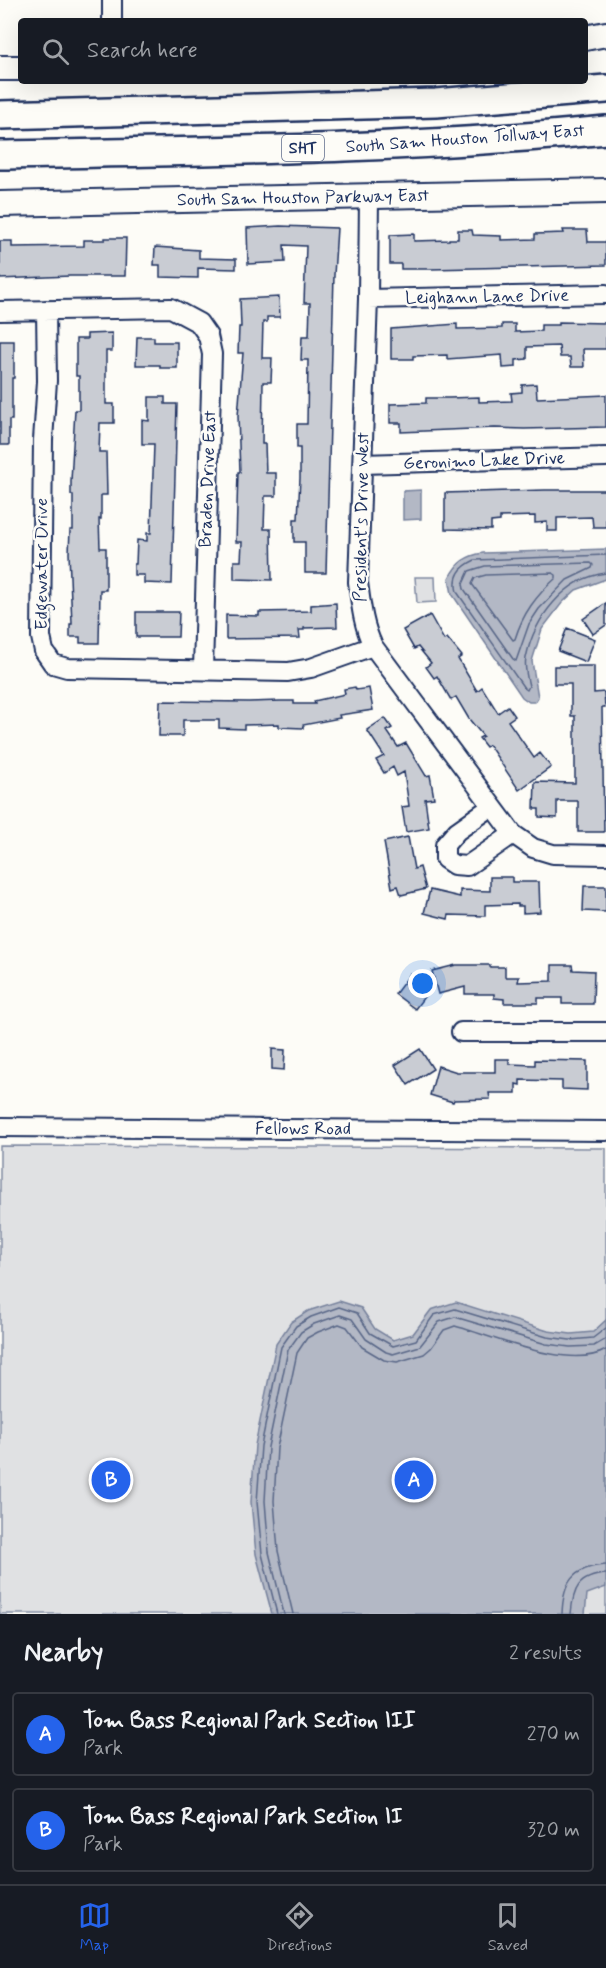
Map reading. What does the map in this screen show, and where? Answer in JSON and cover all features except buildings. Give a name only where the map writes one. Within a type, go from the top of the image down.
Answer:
[{"type":"highway","name":"South Sam Houston Tollway East","points":[[0,115],[436,103],[606,89]]},
{"type":"highway","name":"South Sam Houston Tollway East","points":[[0,155],[396,145],[464,142],[606,130]]},
{"type":"main road","points":[[588,37],[606,34]]},
{"type":"main road","points":[[0,68],[18,68]]},
{"type":"main road","name":"South Sam Houston Parkway East","points":[[0,204],[606,191]]},
{"type":"street","points":[[112,0],[112,18]]},
{"type":"street","name":"President's Drive West","points":[[369,197],[368,299],[358,582],[361,615],[366,631],[373,646],[513,834],[532,848],[553,854],[606,855]]},
{"type":"street","name":"Leighann Lane Drive","points":[[368,299],[606,294]]},
{"type":"street","name":"Braden Drive East","points":[[45,310],[171,308],[199,323],[208,336],[212,354],[203,669]]},
{"type":"street","points":[[0,311],[45,310]]},
{"type":"street","name":"Edgewater Drive","points":[[45,310],[47,381],[43,440],[41,637],[44,651],[53,664],[67,668],[288,672],[311,668],[373,646]]},
{"type":"street","name":"Geronimo Lake Drive","points":[[362,464],[606,457]]},
{"type":"street","points":[[491,807],[457,831],[445,845],[445,859],[454,865],[467,866],[513,834]]},
{"type":"street","points":[[461,1032],[606,1032]]},
{"type":"street","name":"Fellows Road","points":[[0,1127],[606,1131]]},
{"type":"shaded area","points":[[415,577],[435,577],[436,602],[417,603]]},
{"type":"shaded area","points":[[0,1146],[606,1148],[606,1614],[0,1614]]},
{"type":"water","points":[[421,490],[421,519],[403,520],[403,491]]},
{"type":"water","points":[[606,549],[606,579],[576,590],[562,603],[542,629],[532,661],[538,697],[535,702],[529,702],[522,697],[452,594],[449,578],[463,561],[483,553]]},
{"type":"water","points":[[339,1301],[361,1308],[375,1329],[393,1340],[413,1334],[431,1310],[456,1302],[548,1331],[571,1334],[593,1332],[606,1320],[606,1587],[587,1594],[585,1614],[272,1614],[256,1554],[251,1502],[255,1445],[276,1344],[291,1322],[308,1311]]},
{"type":"place","name":"Tom Bass Regional Park Section II","points":[[111,1480]]},
{"type":"place","name":"Tom Bass Regional Park Section III","points":[[414,1480]]}]
